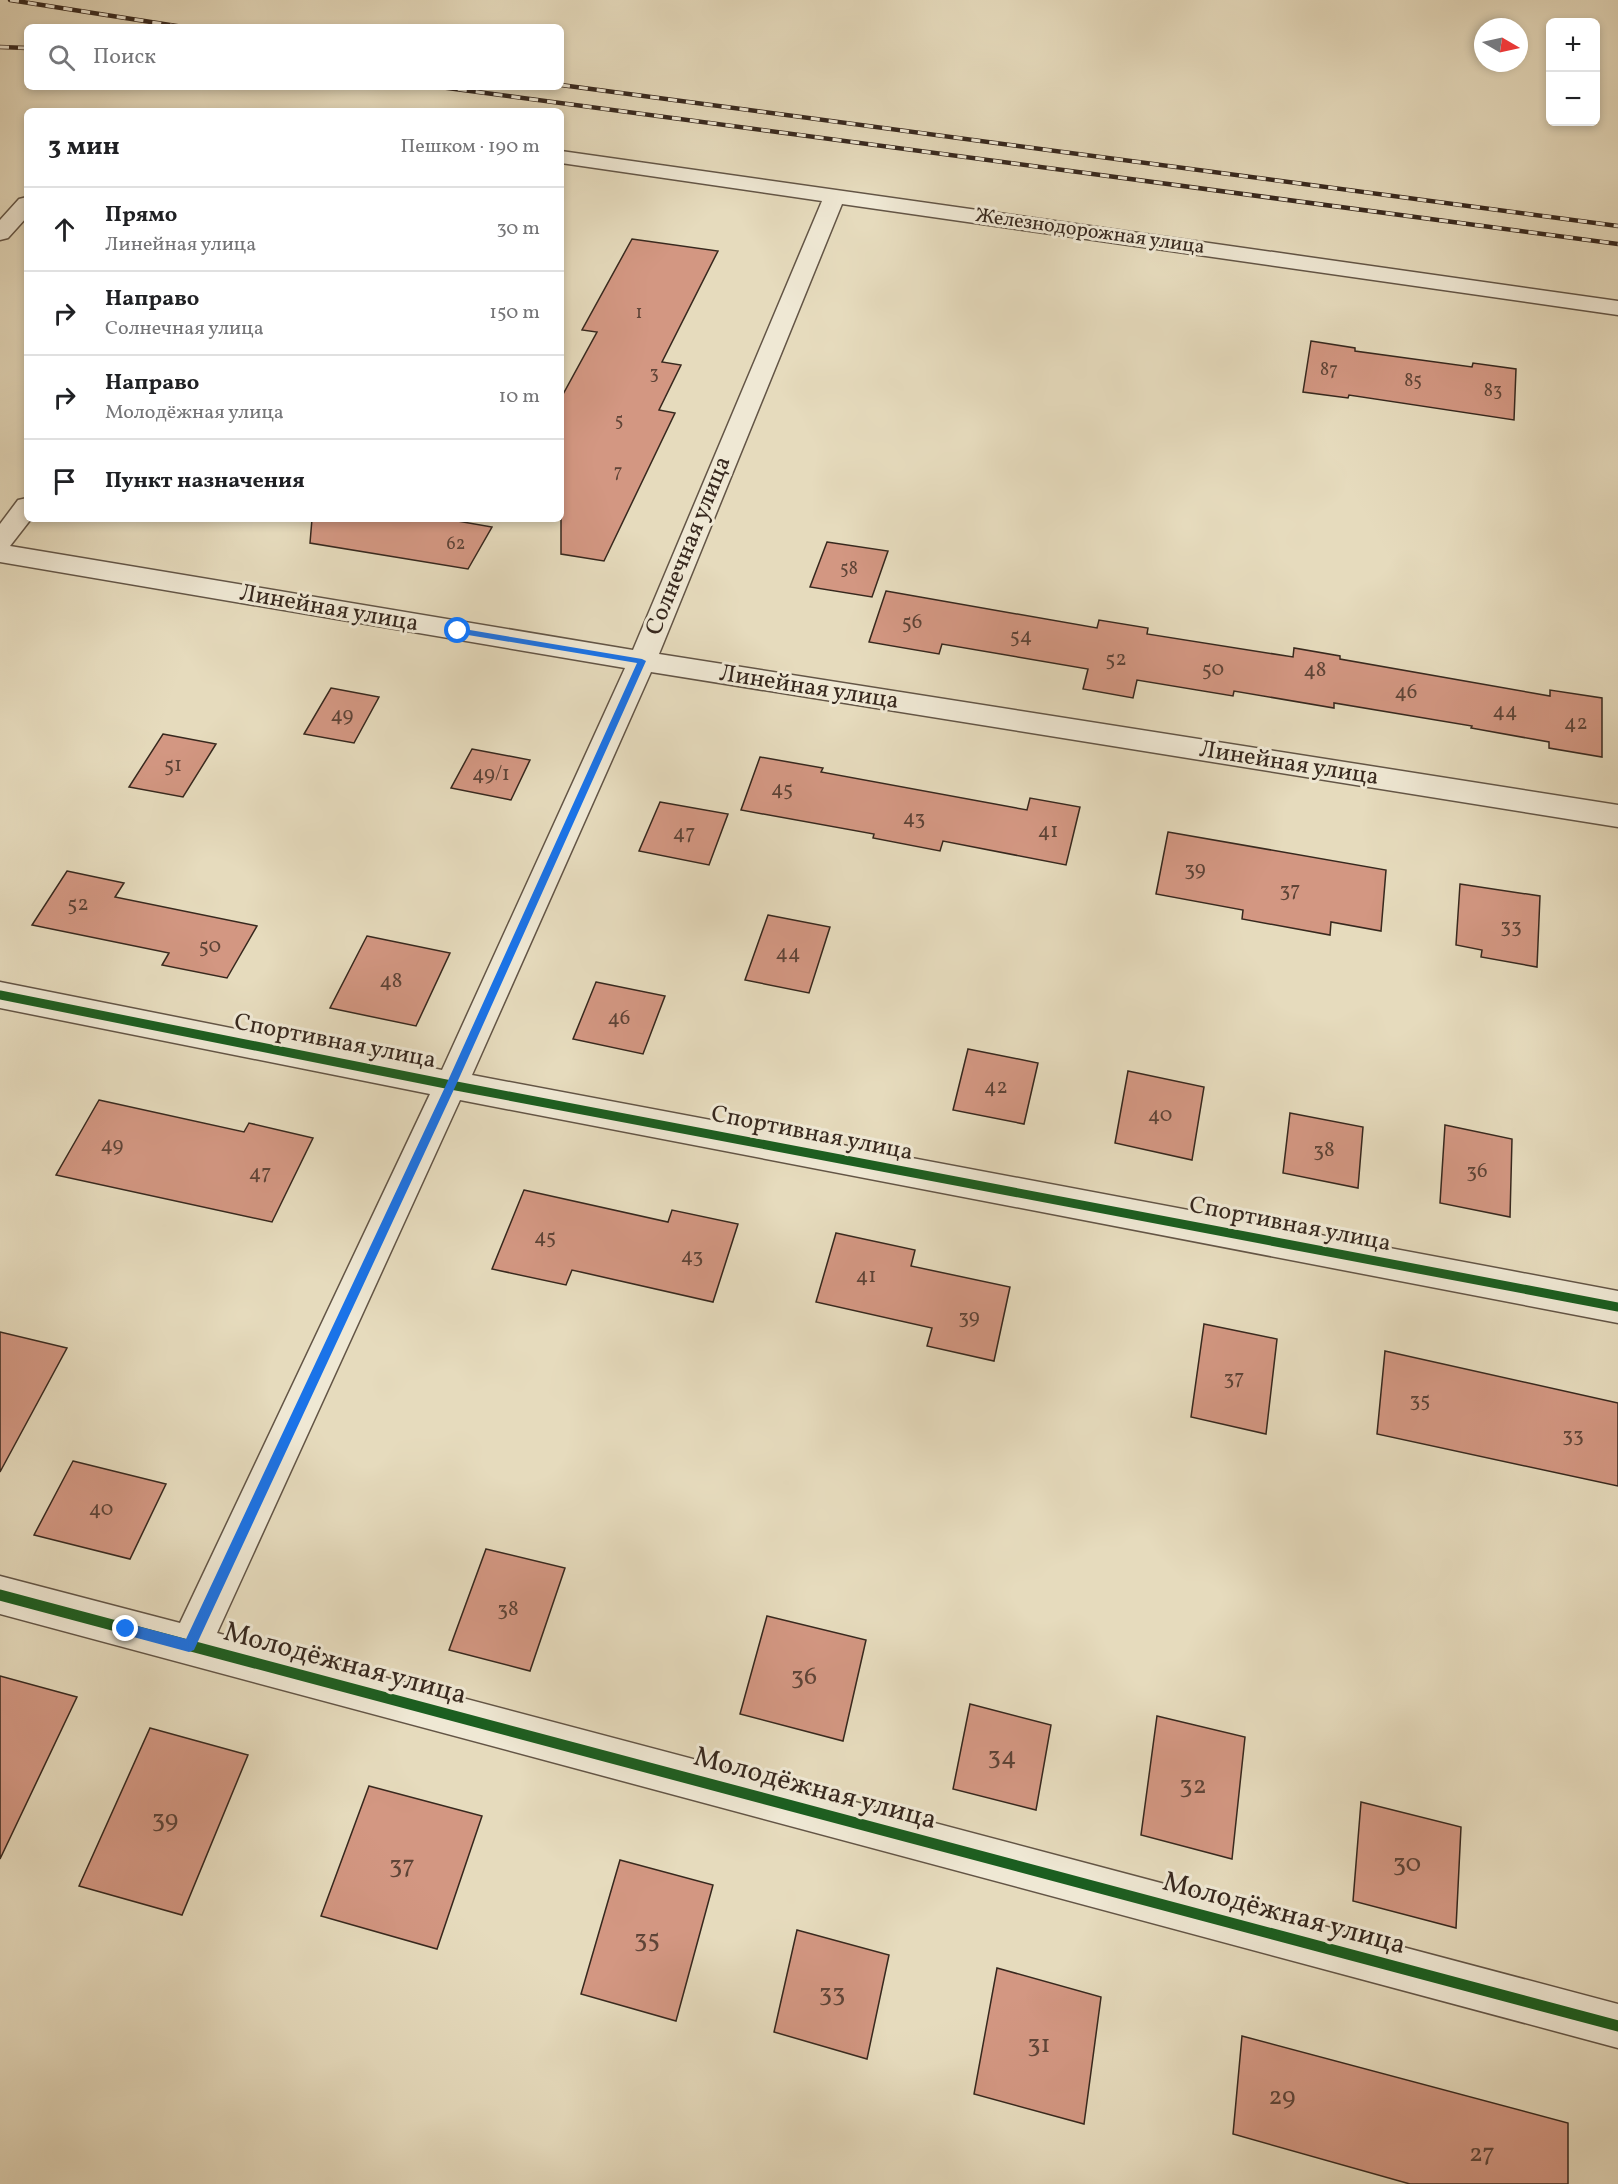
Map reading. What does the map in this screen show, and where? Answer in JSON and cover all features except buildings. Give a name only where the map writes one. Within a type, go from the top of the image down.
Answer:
[{"type":"street","name":"Железнодорожная улица","points":[[564,157],[1618,308]]},
{"type":"street","name":"Солнечная улица","points":[[189,1646],[451,1085],[642,661],[835,195]]},
{"type":"street","points":[[0,233],[24,207]]},
{"type":"street","points":[[0,542],[24,510]]},
{"type":"street","name":"Линейная улица","points":[[0,554],[642,661],[1618,816]]},
{"type":"street","name":"Спортивная улица","points":[[0,995],[451,1085],[1618,1307]]},
{"type":"street","name":"Молодёжная улица","points":[[0,1595],[1618,2026]]},
{"type":"railway","points":[[10,0],[164,24]]},
{"type":"railway","points":[[0,47],[24,48]]},
{"type":"railway","points":[[564,85],[1618,226]]},
{"type":"railway","points":[[463,90],[1618,244]]},
{"type":"cycle path","points":[[0,995],[451,1085],[1618,1307]]},
{"type":"cycle path","points":[[0,1595],[1618,2026]]},
{"type":"route","points":[[126,1629],[189,1646],[451,1085],[642,661],[458,631]]}]
